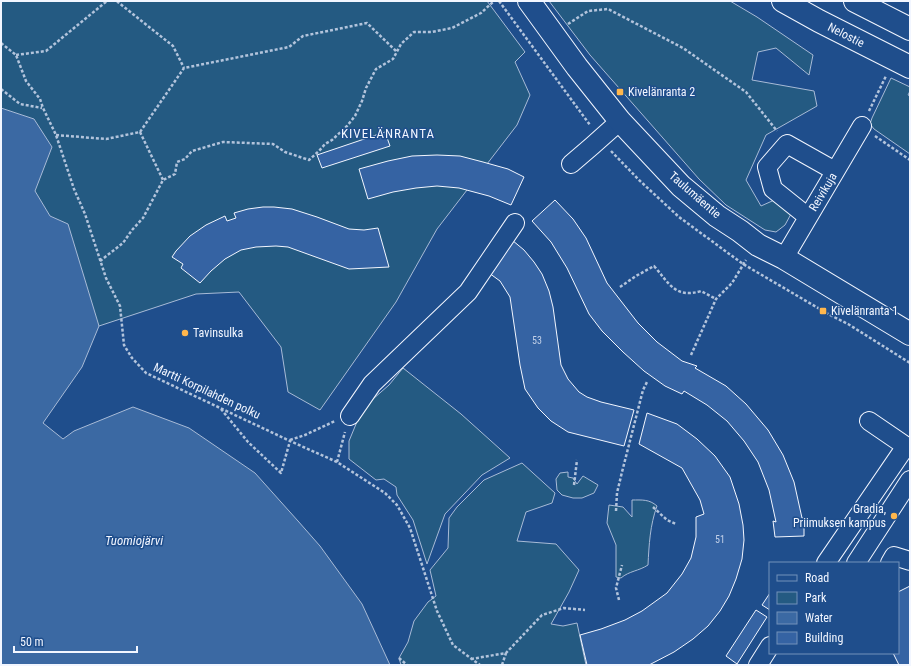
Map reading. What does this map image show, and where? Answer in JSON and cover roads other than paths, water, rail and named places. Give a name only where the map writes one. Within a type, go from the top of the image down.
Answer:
[{"type":"main road","name":"Taulumäentie","points":[[529,1],[577,67],[620,121],[681,186],[717,216],[758,245],[784,258],[910,334]]},
{"type":"main road","name":"Nelostie","points":[[783,1],[819,22],[910,67]]},
{"type":"main road","points":[[855,1],[910,29]]},
{"type":"street","points":[[571,164],[620,121]]},
{"type":"street","name":"Reivikuja","points":[[784,258],[862,126]]},
{"type":"street","points":[[808,217],[773,190],[767,167],[787,144],[835,171]]},
{"type":"street","points":[[350,416],[372,384],[468,292],[515,223]]},
{"type":"street","points":[[827,562],[908,448],[869,421]]},
{"type":"street","points":[[857,562],[910,480]]},
{"type":"street","points":[[891,562],[894,556],[910,561]]},
{"type":"street","points":[[758,665],[769,648]]},
{"type":"water","name":"Tuomiojärvi","points":[[1,108],[34,119],[52,147],[35,191],[50,216],[68,224],[99,326],[82,367],[43,423],[63,439],[74,431],[133,407],[189,428],[255,473],[320,546],[362,604],[390,665],[1,665]]},
{"type":"place","name":"Kivelänranta 2","points":[[620,92]]},
{"type":"place","name":"Kivelänranta 1","points":[[823,311]]},
{"type":"place","name":"Tavinsulka","points":[[185,333]]},
{"type":"place","name":"Gradia, Priimuksen kampus","points":[[894,516]]},
{"type":"district","name":"KIVELÄNRANTA","points":[[388,133]]}]
